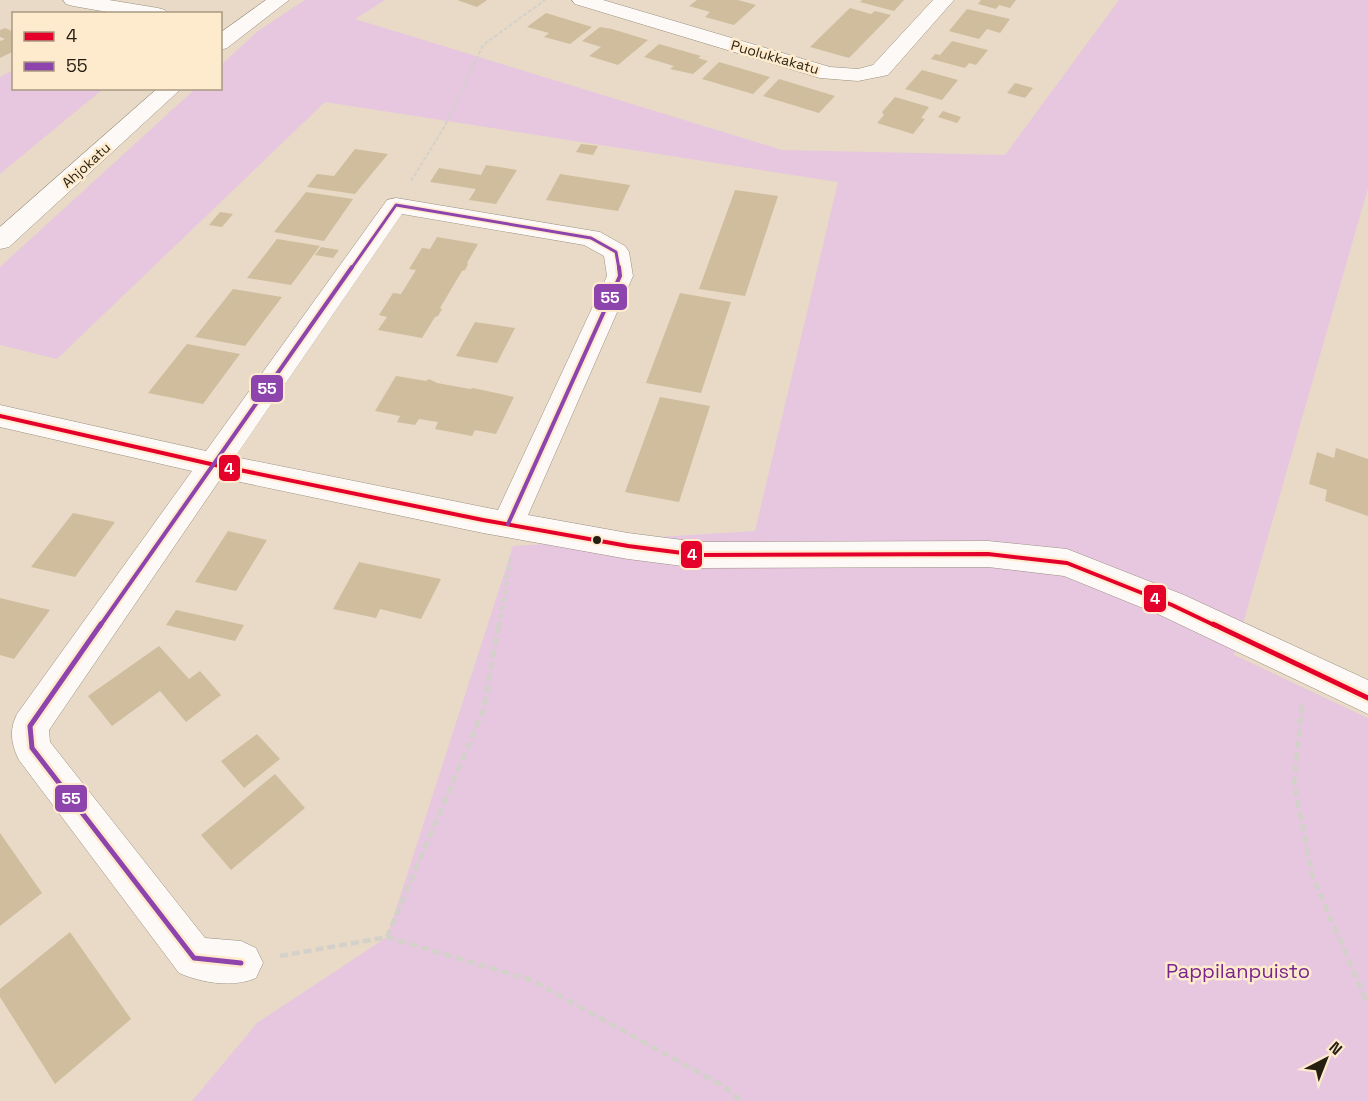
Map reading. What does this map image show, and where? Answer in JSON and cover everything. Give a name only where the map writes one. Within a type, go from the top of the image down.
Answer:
[{"type":"street","points":[[73,0],[146,12]]},
{"type":"street","points":[[229,27],[279,0]]},
{"type":"street","name":"Puolukkakatu","points":[[582,0],[828,73],[858,75],[880,70],[944,0]]},
{"type":"street","name":"Ahjokatu","points":[[0,242],[169,90]]},
{"type":"street","points":[[241,963],[194,958],[32,748],[30,726],[396,205],[591,238],[616,252],[620,276],[513,525]]},
{"type":"street","points":[[0,416],[215,465],[628,546],[698,555],[988,554],[1067,563],[1172,605],[1368,698]]},
{"type":"path","points":[[396,205],[445,126],[483,45],[545,0]]},
{"type":"path","points":[[387,937],[483,711],[513,525]]},
{"type":"path","points":[[1311,670],[1300,713],[1294,784],[1312,878],[1368,1005]]},
{"type":"path","points":[[241,963],[387,937],[531,980],[725,1087],[741,1101]]},
{"type":"green space","name":"Pappilanpuisto","points":[[305,0],[385,0],[355,19],[782,150],[1005,155],[1119,0],[1368,0],[1368,188],[1234,655],[1368,718],[1368,1101],[192,1101],[257,1023],[387,937],[513,546],[755,531],[838,182],[325,102],[57,359],[0,345],[0,267],[194,90],[222,90],[222,64],[258,31]]},
{"type":"green space","points":[[12,71],[12,90],[102,90],[0,174],[0,77]]},
{"type":"building","points":[[457,0],[487,0],[477,7]]},
{"type":"building","points":[[697,0],[738,0],[756,5],[734,25],[705,17],[710,12],[689,6]]},
{"type":"building","points":[[862,0],[904,0],[894,11],[860,2]]},
{"type":"building","points":[[981,0],[1016,0],[1010,8],[999,5],[996,9],[978,4]]},
{"type":"building","points":[[850,8],[871,14],[875,11],[891,15],[849,58],[810,47]]},
{"type":"building","points":[[967,9],[1010,19],[1000,33],[987,29],[979,39],[949,31]]},
{"type":"building","points":[[546,13],[592,27],[570,44],[544,37],[549,33],[527,27]]},
{"type":"building","points":[[600,27],[648,40],[618,65],[589,56],[601,47],[582,41]]},
{"type":"building","points":[[5,28],[12,31],[12,52],[0,58],[0,41],[5,39],[0,37],[0,30]]},
{"type":"building","points":[[952,41],[988,50],[976,65],[969,63],[965,68],[931,59],[935,54],[940,55]]},
{"type":"building","points":[[659,44],[701,56],[698,58],[708,61],[693,74],[670,69],[674,66],[644,57]]},
{"type":"building","points":[[719,62],[770,77],[753,94],[702,79]]},
{"type":"building","points":[[922,70],[958,80],[942,100],[905,89]]},
{"type":"building","points":[[779,79],[835,96],[819,113],[763,96]]},
{"type":"building","points":[[1015,83],[1033,88],[1025,98],[1007,93]]},
{"type":"building","points":[[895,97],[929,107],[921,118],[925,119],[913,134],[877,123],[884,115],[882,112]]},
{"type":"building","points":[[943,111],[961,117],[957,123],[938,117]]},
{"type":"building","points":[[581,144],[598,146],[593,155],[576,152]]},
{"type":"building","points":[[355,149],[388,154],[355,194],[307,187],[317,174],[334,176]]},
{"type":"building","points":[[486,165],[517,170],[496,204],[469,200],[476,189],[430,182],[439,168],[481,175]]},
{"type":"building","points":[[560,174],[630,185],[618,211],[546,200]]},
{"type":"building","points":[[735,190],[778,196],[745,296],[699,289]]},
{"type":"building","points":[[306,192],[353,199],[324,241],[274,232]]},
{"type":"building","points":[[220,212],[233,214],[222,227],[209,225]]},
{"type":"building","points":[[437,237],[478,244],[465,270],[462,271],[440,308],[442,309],[438,316],[435,317],[422,338],[378,330],[387,317],[379,315],[393,293],[401,294],[416,270],[409,269],[422,248],[430,249]]},
{"type":"building","points":[[277,239],[320,246],[291,285],[247,278]]},
{"type":"building","points":[[321,247],[339,250],[333,258],[315,255]]},
{"type":"building","points":[[233,289],[282,297],[245,346],[195,337]]},
{"type":"building","points":[[680,293],[731,302],[701,393],[646,383]]},
{"type":"building","points":[[475,322],[515,328],[497,363],[456,356]]},
{"type":"building","points":[[187,344],[240,354],[203,404],[148,393]]},
{"type":"building","points":[[396,376],[426,381],[429,379],[437,383],[514,397],[496,434],[475,430],[472,436],[435,429],[438,422],[419,419],[415,425],[397,422],[400,416],[375,411]]},
{"type":"building","points":[[660,397],[710,406],[679,502],[625,492]]},
{"type":"building","points":[[1336,448],[1368,459],[1368,516],[1325,501],[1327,490],[1309,484],[1317,452],[1334,458]]},
{"type":"building","points":[[73,513],[115,522],[75,577],[31,567]]},
{"type":"building","points":[[228,531],[267,540],[236,591],[195,582]]},
{"type":"building","points":[[359,562],[441,579],[421,619],[380,609],[376,618],[333,609]]},
{"type":"building","points":[[0,598],[50,610],[14,659],[0,655]]},
{"type":"building","points":[[176,610],[244,625],[235,641],[166,625]]},
{"type":"building","points":[[159,646],[189,679],[200,671],[221,695],[186,722],[160,691],[112,726],[88,696]]},
{"type":"building","points":[[257,734],[280,759],[244,788],[221,761]]},
{"type":"building","points":[[275,774],[305,808],[231,870],[201,835]]},
{"type":"building","points":[[0,833],[42,893],[0,926]]},
{"type":"building","points":[[70,932],[131,1019],[55,1084],[0,997],[0,989]]},
{"type":"transit line","name":"55","points":[[241,963],[194,958],[32,748],[30,726],[396,205],[591,238],[616,252],[620,276],[508,524]]},
{"type":"transit line","name":"4","points":[[0,416],[215,465],[483,520],[628,546],[698,555],[988,554],[1067,563],[1172,605],[1368,698]]}]
